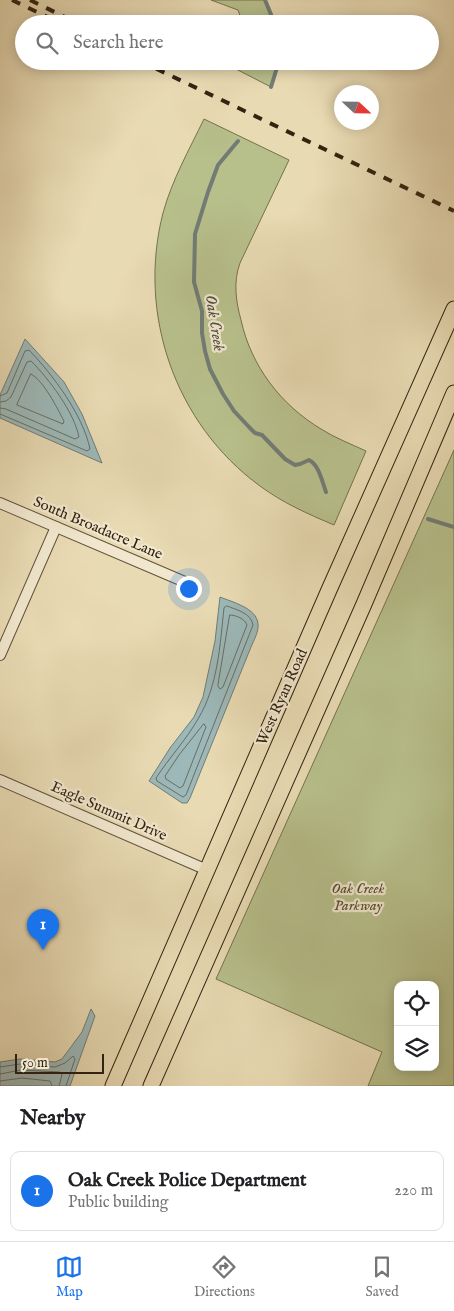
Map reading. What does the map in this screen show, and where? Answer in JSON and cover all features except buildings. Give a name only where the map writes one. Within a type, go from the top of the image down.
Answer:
[{"type":"main road","name":"West Ryan Road","points":[[113,1086],[454,309]]},
{"type":"main road","points":[[151,1086],[364,604],[454,393]]},
{"type":"street","name":"South Broadacre Lane","points":[[0,503],[185,582]]},
{"type":"street","points":[[0,655],[56,527]]},
{"type":"street","name":"Eagle Summit Drive","points":[[0,780],[207,870]]},
{"type":"green space","points":[[211,0],[265,0],[271,15],[240,15],[238,10]]},
{"type":"green space","points":[[238,70],[276,70],[271,87]]},
{"type":"green space","points":[[204,119],[289,160],[240,263],[236,277],[237,299],[239,313],[252,353],[270,383],[281,396],[306,419],[321,429],[366,451],[334,525],[278,498],[230,461],[205,431],[185,399],[170,364],[160,327],[155,290],[156,251],[163,213],[171,189]]},
{"type":"green space","name":"Oak Creek Parkway","points":[[454,450],[454,1086],[368,1086],[382,1052],[216,979]]},
{"type":"water","points":[[25,339],[64,382],[82,414],[102,463],[0,418],[0,395]]},
{"type":"water","points":[[220,597],[249,610],[257,618],[258,630],[190,798],[187,803],[182,803],[149,781],[170,748],[194,717],[203,697],[215,641]]},
{"type":"water","points":[[91,1009],[95,1016],[70,1086],[0,1086],[0,1062],[20,1059],[55,1062],[62,1059],[82,1032]]},
{"type":"waterway","name":"Oak Creek","points":[[265,0],[271,15]]},
{"type":"waterway","name":"Oak Creek","points":[[271,87],[276,70]]},
{"type":"waterway","name":"Oak Creek","points":[[238,141],[218,165],[195,234],[194,282],[202,311],[202,333],[205,351],[210,369],[234,411],[255,433],[262,435],[285,459],[295,465],[309,460],[312,462],[320,474],[326,492]]},
{"type":"waterway","name":"Oak Creek","points":[[428,519],[454,527]]},
{"type":"railway","points":[[12,0],[43,15]]},
{"type":"railway","points":[[30,0],[61,15]]},
{"type":"railway","points":[[159,70],[454,211]]},
{"type":"place","name":"Oak Creek Police Department","points":[[43,950]]}]
